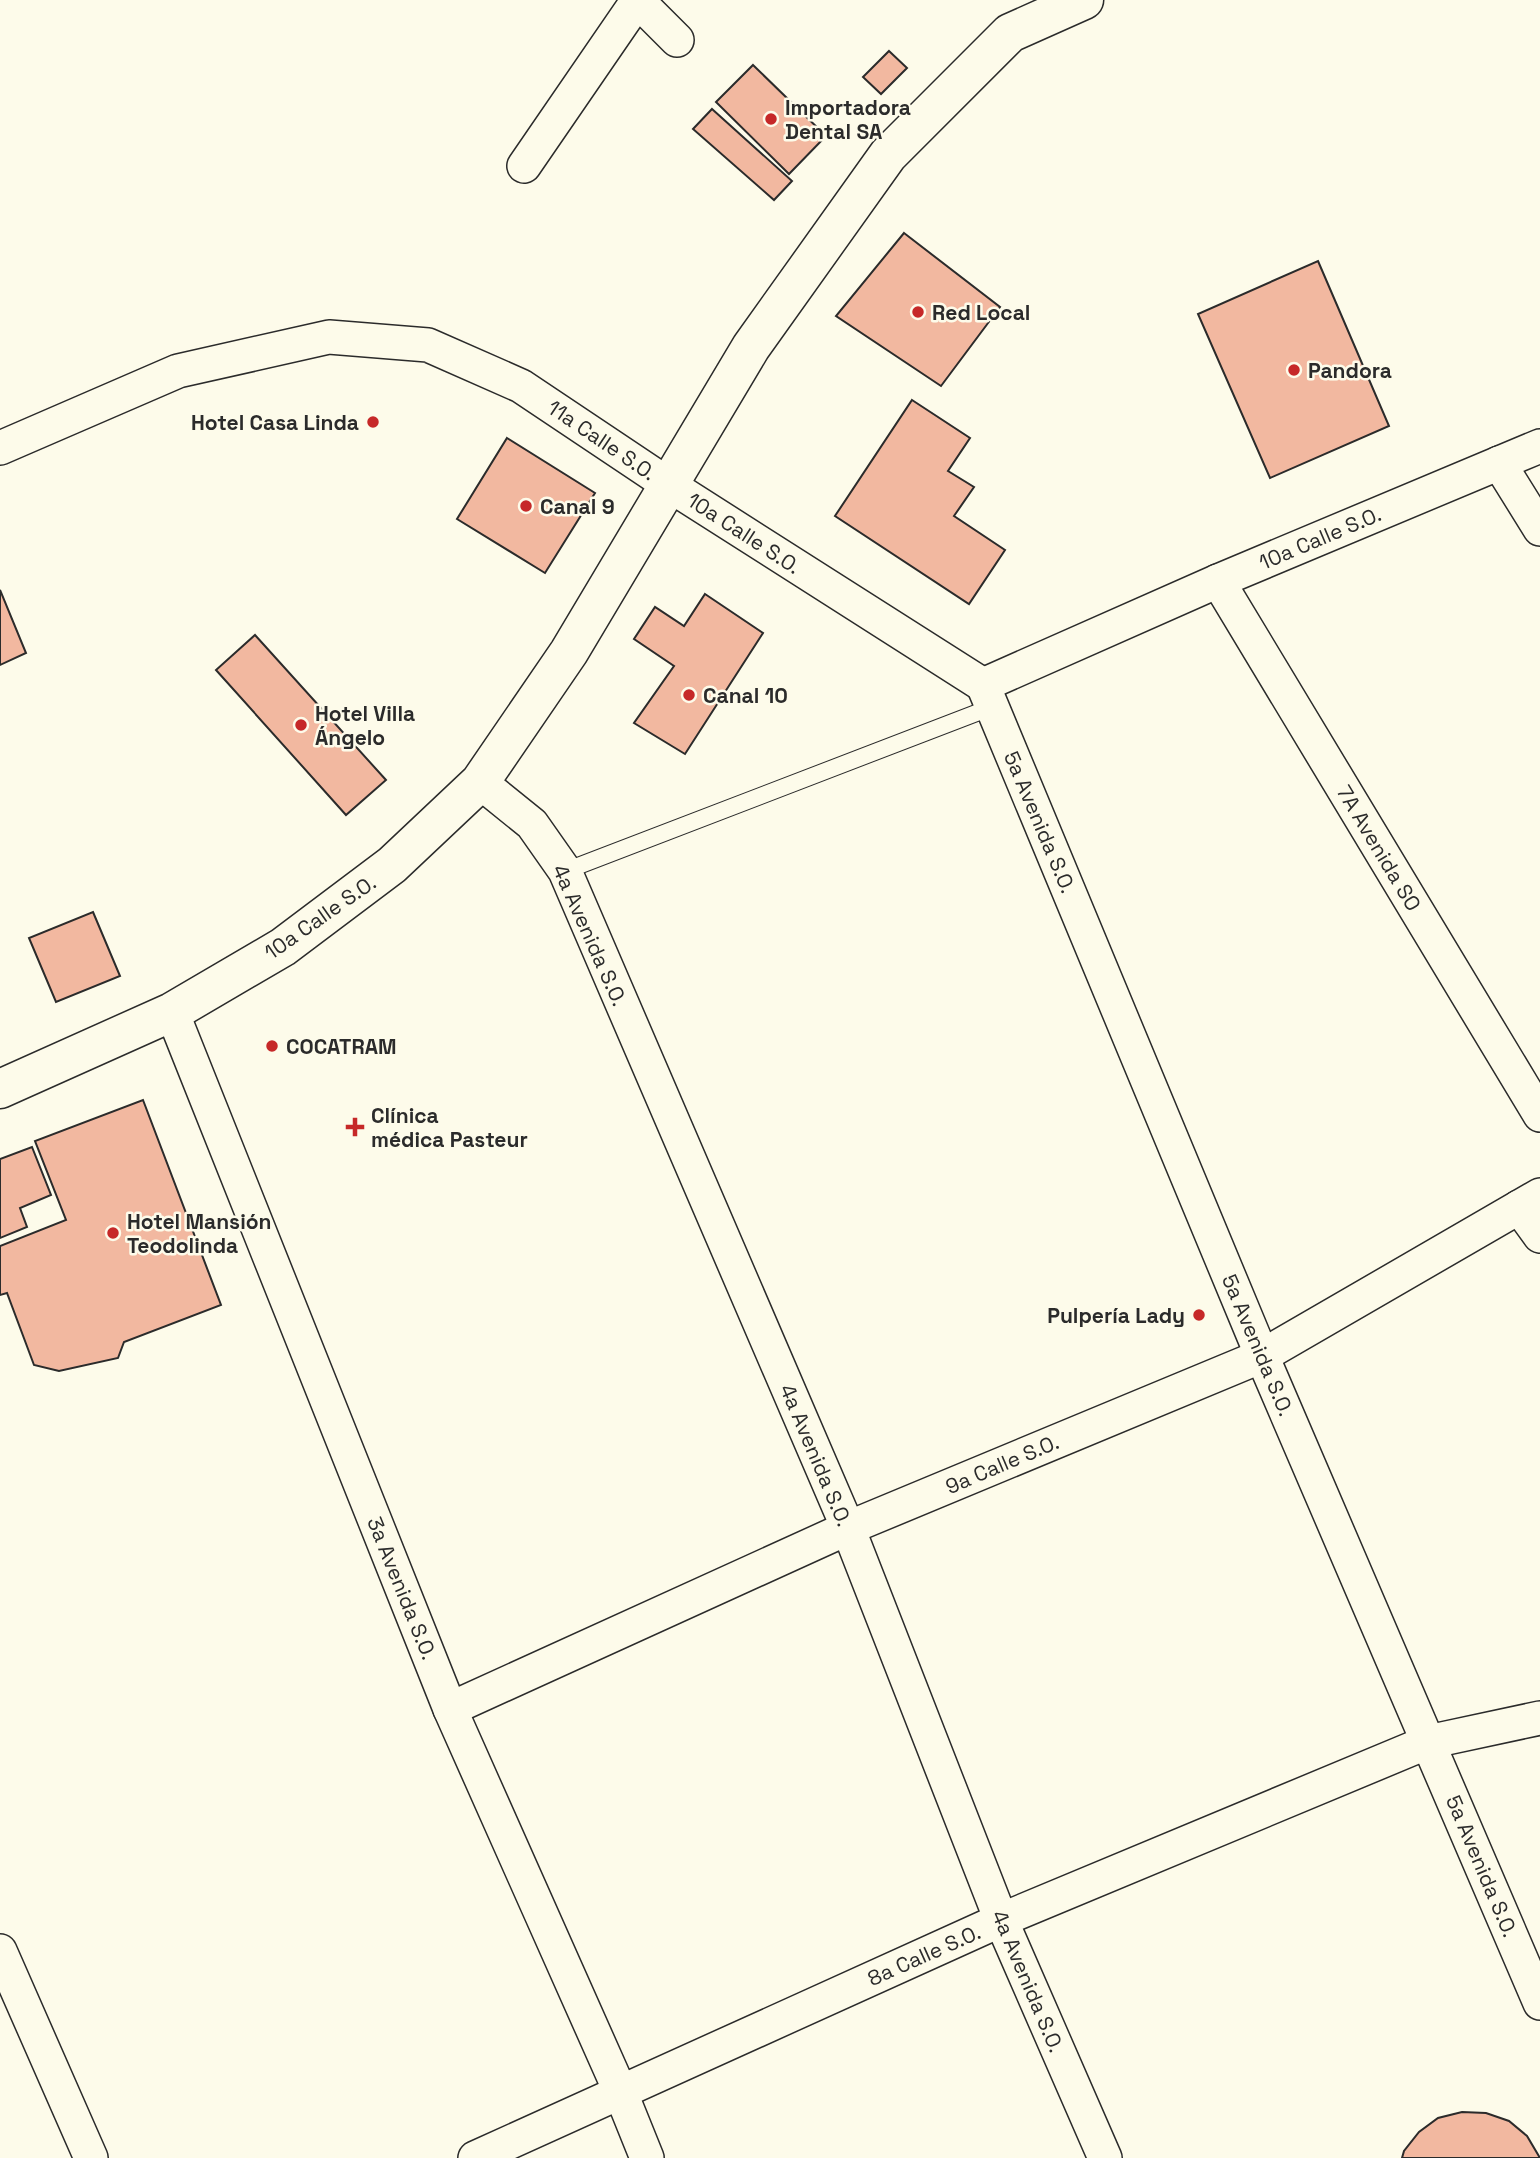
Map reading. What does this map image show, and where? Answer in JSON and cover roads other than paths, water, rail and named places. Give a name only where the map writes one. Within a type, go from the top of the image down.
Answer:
[{"type":"street","points":[[524,166],[637,0],[677,40]]},
{"type":"street","name":"11a Calle S.O.","points":[[0,448],[178,371],[329,337],[428,345],[521,386],[669,485],[751,347],[888,155],[1010,33],[1084,0]]},
{"type":"street","name":"10a Calle S.O.","points":[[0,1089],[172,1012],[283,947],[393,865],[480,782],[569,653],[669,485],[988,696],[1218,581],[1540,446]]},
{"type":"street","points":[[1499,463],[1540,529]]},
{"type":"street","name":"7A Avenida SO","points":[[1218,581],[1540,1115]]},
{"type":"street","name":"5a Avenida S.O.","points":[[988,696],[1262,1356],[1540,2003]]},
{"type":"street","name":"4a Avenida S.O.","points":[[480,782],[532,824],[565,871],[848,1528],[1001,1920],[1105,2158]]},
{"type":"street","name":"3a Avenida S.O.","points":[[172,1012],[450,1709],[620,2091],[647,2158]]},
{"type":"street","points":[[1529,1201],[1540,1236]]},
{"type":"street","name":"9a Calle S.O.","points":[[450,1709],[848,1528],[1262,1356],[1529,1201]]},
{"type":"street","name":"8a Calle S.O.","points":[[475,2158],[1001,1920],[1428,1742],[1540,1718]]},
{"type":"street","points":[[0,1951],[91,2158]]},
{"type":"lane","points":[[565,871],[988,696]]},
{"type":"place","name":"Importadora Dental SA","points":[[771,119]]},
{"type":"place","name":"Red Local","points":[[918,312]]},
{"type":"place","name":"Pandora","points":[[1294,370]]},
{"type":"place","name":"Hotel Casa Linda","points":[[373,422]]},
{"type":"place","name":"Canal 9","points":[[526,506]]},
{"type":"place","name":"Canal 10","points":[[689,695]]},
{"type":"place","name":"Hotel Villa Ángelo","points":[[301,725]]},
{"type":"place","name":"COCATRAM","points":[[272,1046]]},
{"type":"place","name":"Clínica médica Pasteur","points":[[355,1127]]},
{"type":"place","name":"Hotel Mansión Teodolinda","points":[[113,1233]]},
{"type":"place","name":"Pulpería Lady","points":[[1199,1315]]}]
